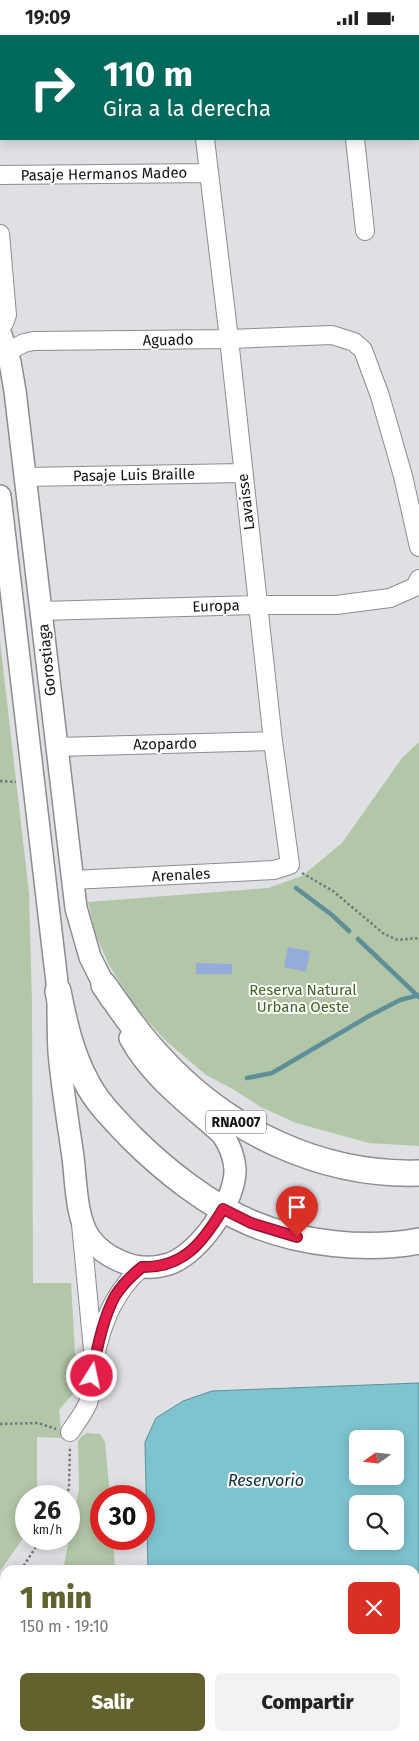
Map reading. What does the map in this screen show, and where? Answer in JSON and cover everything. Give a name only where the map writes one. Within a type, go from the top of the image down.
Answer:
[{"type":"highway","name":"RNA007","points":[[104,985],[161,1060],[196,1092],[242,1126],[271,1141],[309,1156],[348,1167],[394,1174],[419,1173]]},
{"type":"highway","points":[[58,991],[71,1048],[86,1083],[97,1099],[148,1154],[223,1209],[251,1223],[315,1240],[380,1246],[419,1241]]},
{"type":"main road","name":"Gorostiaga","points":[[0,332],[7,352],[16,391],[72,880],[84,941],[94,967],[128,1034],[146,1062],[162,1080],[222,1134],[234,1157],[235,1171],[233,1183],[223,1209],[209,1232],[200,1243],[181,1259],[156,1267],[126,1264],[101,1250],[90,1238],[80,1213],[59,1053],[58,991],[0,496]]},
{"type":"main road","points":[[9,579],[38,576]]},
{"type":"street","name":"Lavaisse","points":[[205,140],[273,741],[290,865]]},
{"type":"street","points":[[355,140],[365,231]]},
{"type":"street","name":"Pasaje Hermanos Madeo","points":[[0,175],[208,173]]},
{"type":"street","points":[[0,234],[7,315],[0,327]]},
{"type":"street","name":"Aguado","points":[[7,352],[24,343],[34,341],[229,339],[332,335],[354,342],[363,350],[380,396],[403,476],[419,547]]},
{"type":"street","name":"Pasaje Luis Braille","points":[[26,477],[242,473]]},
{"type":"street","name":"Europa","points":[[41,611],[258,605],[336,605],[390,598],[415,587],[419,579]]},
{"type":"street","name":"Azopardo","points":[[57,747],[273,741]]},
{"type":"street","name":"Arenales","points":[[72,880],[274,870],[290,865]]},
{"type":"street","points":[[80,1213],[94,1360]]},
{"type":"street","points":[[70,1432],[88,1404],[94,1360],[107,1316],[115,1297],[131,1276],[142,1267]]},
{"type":"path","points":[[290,865],[333,891],[384,934],[398,940],[419,938]]},
{"type":"path","points":[[0,1424],[38,1423],[70,1432],[69,1485]]},
{"type":"path","points":[[24,1565],[34,1550]]},
{"type":"green space","points":[[0,641],[29,893],[32,1003],[33,1283],[71,1283],[77,1389],[59,1410],[62,1438],[37,1437],[37,1485],[15,1485],[15,1550],[4,1565],[0,1565]]},
{"type":"green space","name":"Reserva Natural Urbana Oeste","points":[[419,742],[419,1146],[369,1143],[296,1123],[261,1107],[206,1075],[166,1041],[137,1009],[109,965],[95,933],[88,902],[268,888],[302,876],[342,843],[402,758]]},
{"type":"green space","points":[[87,1433],[100,1434],[105,1442],[109,1485],[90,1485],[90,1550],[114,1550],[115,1565],[64,1565],[67,1550],[80,1550],[78,1441]]},
{"type":"water","name":"Reservorio","points":[[419,1383],[419,1565],[148,1565],[148,1550],[155,1550],[155,1485],[146,1485],[145,1442],[156,1418],[183,1401],[212,1391]]},
{"type":"building","points":[[288,947],[310,951],[306,972],[284,967]]},
{"type":"building","points":[[196,963],[232,964],[232,974],[196,974]]},
{"type":"waterway","points":[[296,888],[332,915],[349,931]]},
{"type":"waterway","points":[[358,939],[419,997]]},
{"type":"waterway","points":[[247,1078],[272,1073],[369,1016],[400,1000],[419,995]]},
{"type":"route","points":[[92,1376],[94,1360],[107,1316],[115,1297],[122,1287],[142,1267],[156,1267],[181,1259],[200,1243],[223,1209],[251,1223],[297,1237]]}]
